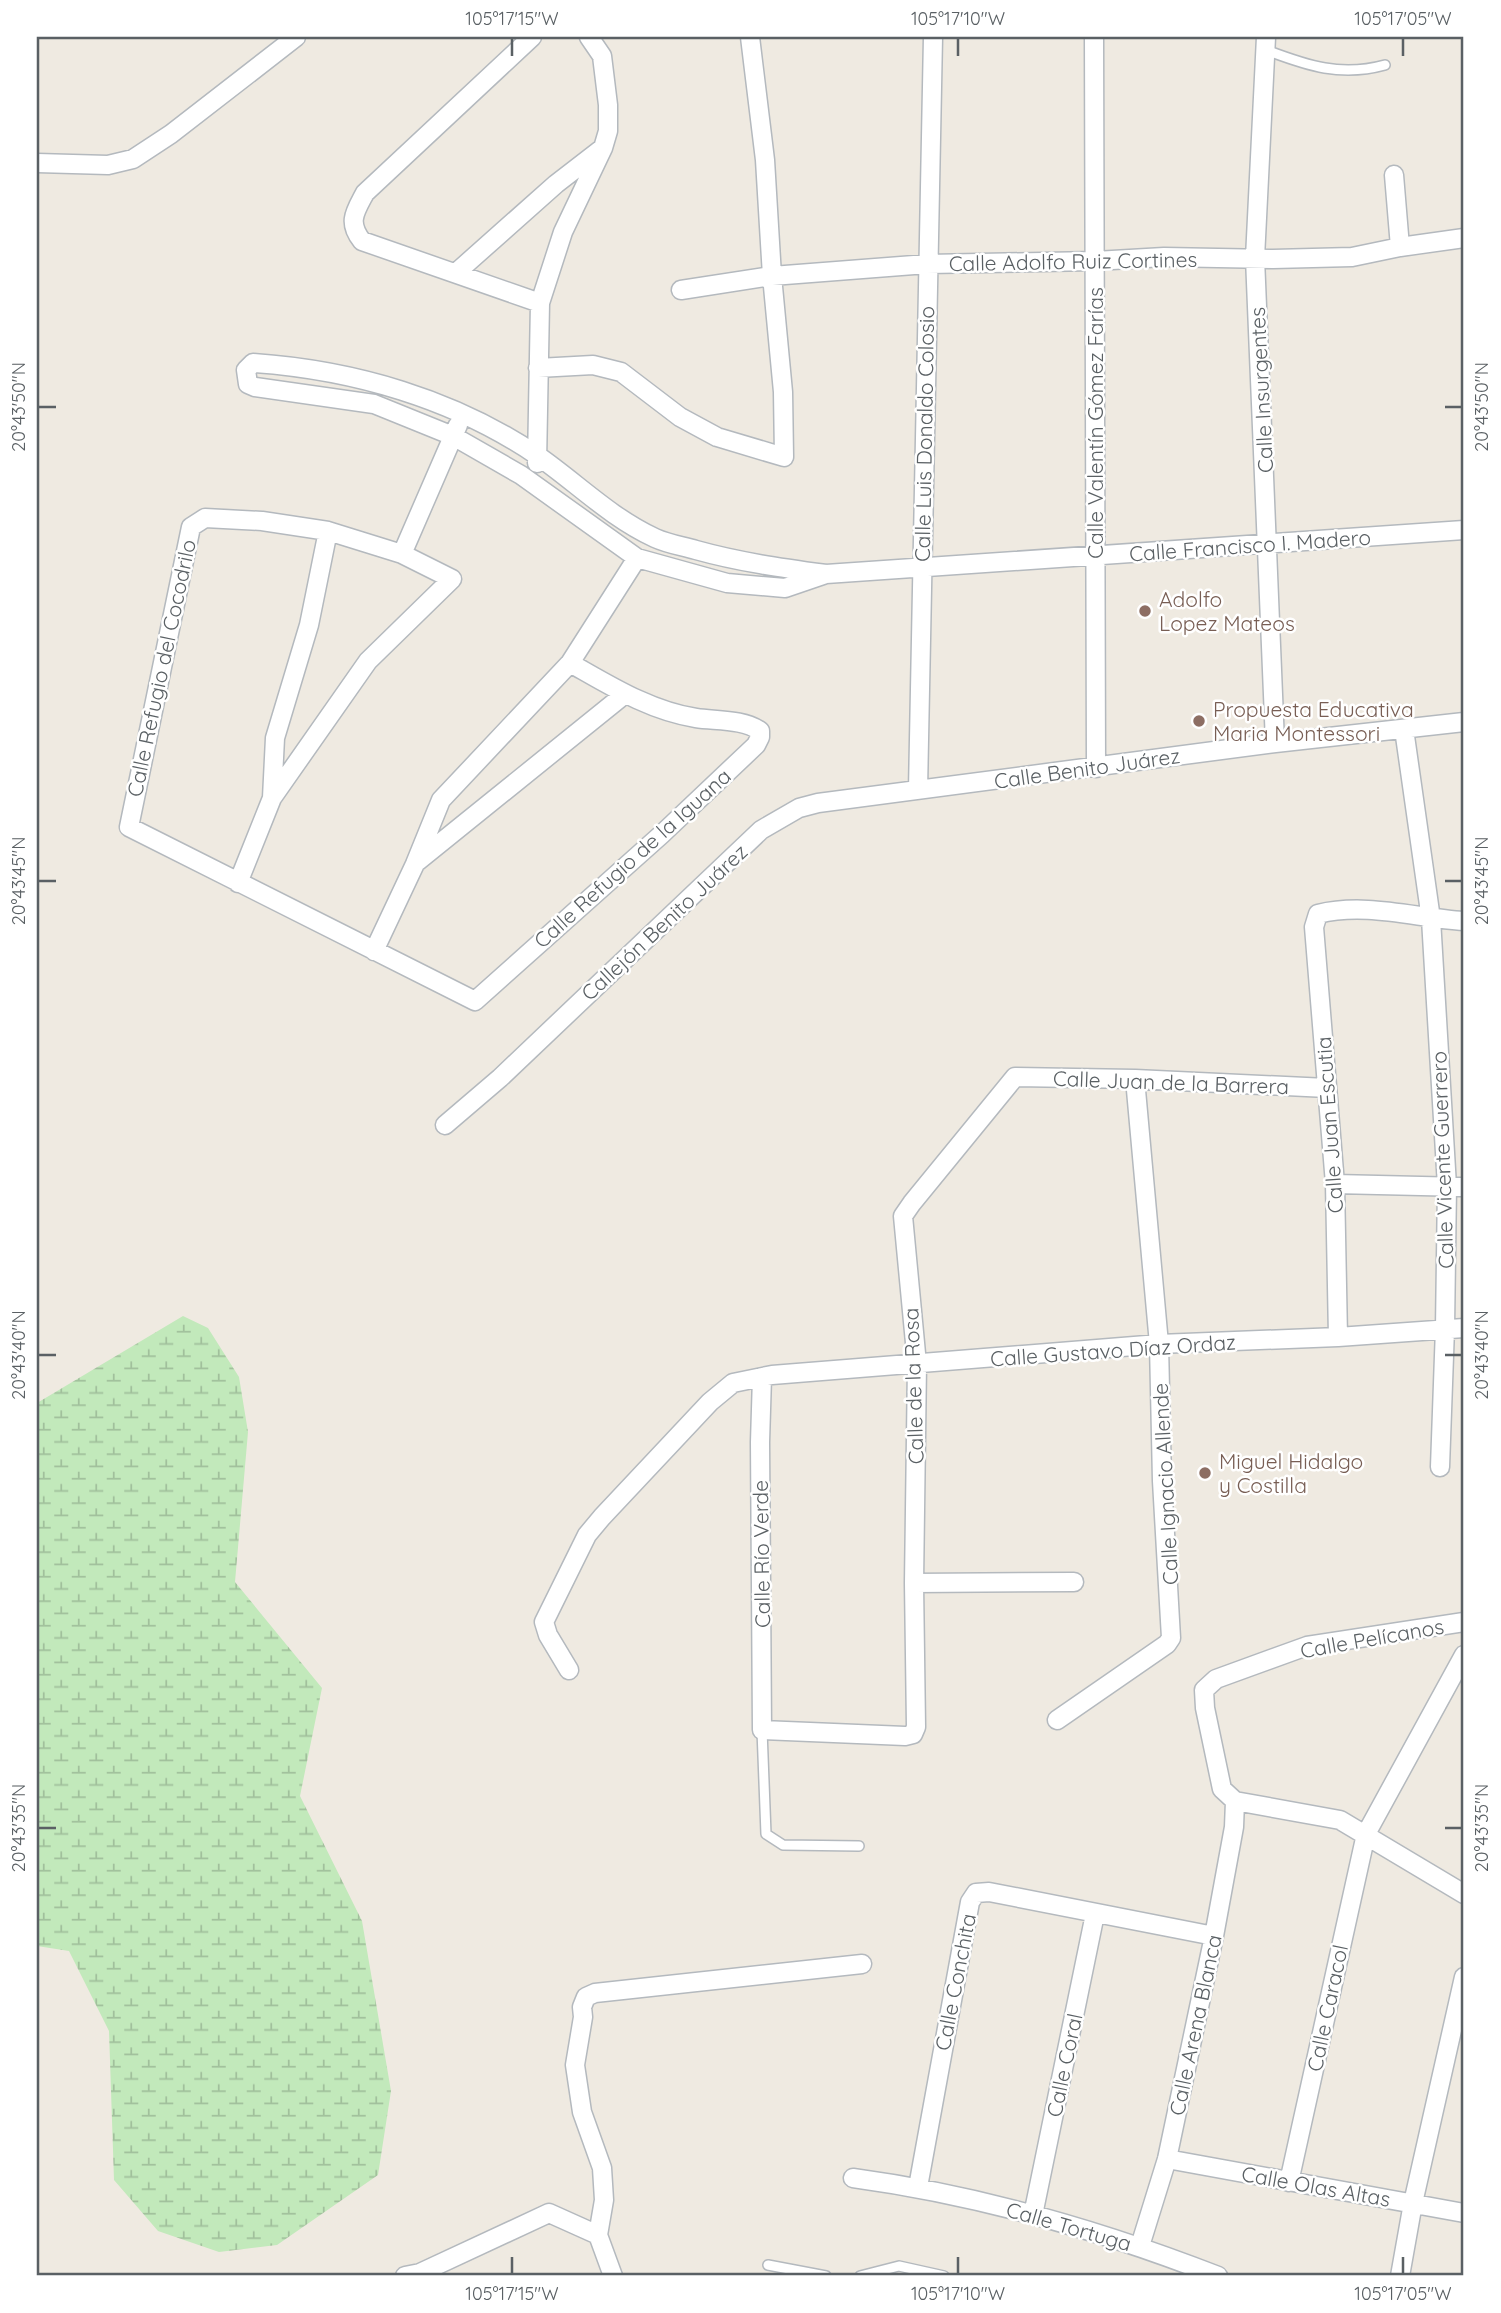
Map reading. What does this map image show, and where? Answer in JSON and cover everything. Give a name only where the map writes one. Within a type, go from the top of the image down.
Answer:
[{"type":"street","points":[[37,163],[108,165],[133,159],[171,134],[296,37]]},
{"type":"street","points":[[532,37],[365,193],[353,217],[355,232],[362,241],[540,303]]},
{"type":"street","points":[[536,486],[540,303],[563,232],[603,148],[608,131],[602,56],[589,37]]},
{"type":"street","points":[[538,368],[593,365],[621,372],[680,417],[717,437],[784,457],[783,393],[765,160],[750,37]]},
{"type":"street","name":"Calle Luis Donaldo Colosio","points":[[918,790],[933,37]]},
{"type":"street","name":"Calle Valentín Gómez Farías","points":[[1094,37],[1096,768]]},
{"type":"street","name":"Calle Insurgentes","points":[[1266,44],[1255,258],[1275,743]]},
{"type":"street","points":[[457,272],[556,184],[603,148]]},
{"type":"street","points":[[1394,175],[1400,247]]},
{"type":"street","name":"Calle Adolfo Ruiz Cortines","points":[[681,290],[772,276],[927,264],[1164,257],[1352,257],[1464,238]]},
{"type":"street","name":"Calle Francisco I. Madero","points":[[826,574],[785,588],[727,583],[637,558],[521,475],[453,436],[374,404],[255,387],[248,384],[246,370],[253,363],[286,365],[378,382],[463,412],[538,456],[618,518],[659,540],[735,561],[826,574],[1464,530]]},
{"type":"street","points":[[402,554],[463,412]]},
{"type":"street","name":"Calle Refugio del Cocodrilo","points":[[238,883],[272,798],[368,661],[452,579],[402,554],[328,531],[262,521],[205,518],[191,527],[129,827],[238,883],[312,920]]},
{"type":"street","name":"Calle Refugio del Cocodrilo","points":[[272,798],[275,738],[309,625],[328,531]]},
{"type":"street","points":[[374,951],[415,864],[441,800],[570,663],[637,558]]},
{"type":"street","name":"Calle Refugio de la Iguana","points":[[312,920],[475,1001],[662,834],[756,745],[760,737],[760,732],[745,724],[689,717],[625,694],[570,663]]},
{"type":"street","points":[[415,864],[625,694]]},
{"type":"street","name":"Calle Benito Juárez","points":[[918,790],[1275,743],[1464,722]]},
{"type":"street","name":"Calle Vicente Guerrero","points":[[1404,729],[1431,919],[1455,1186],[1440,1468]]},
{"type":"street","name":"Callejón Benito Juárez","points":[[445,1125],[500,1078],[761,830],[781,816],[818,803],[918,790]]},
{"type":"street","name":"Calle Juan Escutia","points":[[1338,1336],[1335,1184],[1314,927],[1318,914],[1332,911],[1382,910],[1431,919]]},
{"type":"street","points":[[1431,919],[1464,921]]},
{"type":"street","name":"Calle Juan de la Barrera","points":[[1014,1077],[1135,1079],[1327,1088]]},
{"type":"street","name":"Calle de la Rosa","points":[[762,1730],[905,1736],[913,1734],[916,1727],[914,1583],[917,1364],[903,1216],[1014,1077]]},
{"type":"street","name":"Calle Ignacio Allende","points":[[1056,1720],[1167,1644],[1171,1638],[1162,1481],[1159,1344],[1135,1079]]},
{"type":"street","points":[[1335,1184],[1455,1186]]},
{"type":"street","name":"Calle Gustavo Díaz Ordaz","points":[[569,1670],[548,1635],[544,1622],[587,1535],[710,1402],[733,1382],[762,1377],[1159,1344],[1464,1328]]},
{"type":"street","name":"Calle Río Verde","points":[[762,1377],[762,1730]]},
{"type":"street","points":[[914,1583],[1074,1582]]},
{"type":"street","name":"Calle Pelícanos","points":[[1235,1801],[1222,1789],[1205,1708],[1205,1690],[1216,1679],[1307,1646],[1464,1622]]},
{"type":"street","name":"Calle Caracol","points":[[1289,2182],[1366,1834],[1464,1655]]},
{"type":"street","points":[[1235,1801],[1340,1821],[1464,1894]]},
{"type":"street","name":"Calle Arena Blanca","points":[[1140,2246],[1167,2159],[1214,1936],[1234,1827],[1235,1801]]},
{"type":"street","name":"Calle Conchita","points":[[918,2187],[970,1902],[976,1893],[989,1892],[1214,1936]]},
{"type":"street","name":"Calle Coral","points":[[1033,2215],[1095,1914]]},
{"type":"street","points":[[613,2276],[598,2235],[604,2200],[602,2168],[582,2112],[575,2065],[583,2017],[582,2007],[586,1997],[596,1993],[862,1964]]},
{"type":"street","points":[[1400,2276],[1413,2203],[1464,1977]]},
{"type":"street","name":"Calle Olas Altas","points":[[1167,2159],[1464,2213]]},
{"type":"street","name":"Calle Tortuga","points":[[853,2178],[918,2187],[1033,2215],[1140,2246],[1218,2276]]},
{"type":"street","points":[[405,2276],[420,2273],[549,2213],[598,2235]]},
{"type":"lane","points":[[1266,44],[1297,62],[1334,70],[1364,71],[1385,65]]},
{"type":"lane","points":[[762,1730],[766,1835],[783,1845],[859,1846]]},
{"type":"lane","points":[[768,2264],[826,2276]]},
{"type":"lane","points":[[860,2276],[899,2266],[944,2276]]},
{"type":"green space","points":[[183,1316],[208,1328],[239,1377],[248,1432],[235,1582],[322,1688],[300,1796],[362,1921],[391,2091],[378,2175],[277,2245],[219,2252],[158,2231],[114,2180],[109,2031],[69,1951],[37,1946],[37,1403]]},
{"type":"place","name":"Adolfo Lopez Mateos","points":[[1145,611]]},
{"type":"place","name":"Propuesta Educativa Maria Montessori","points":[[1199,721]]},
{"type":"place","name":"Miguel Hidalgo y Costilla","points":[[1205,1473]]}]
